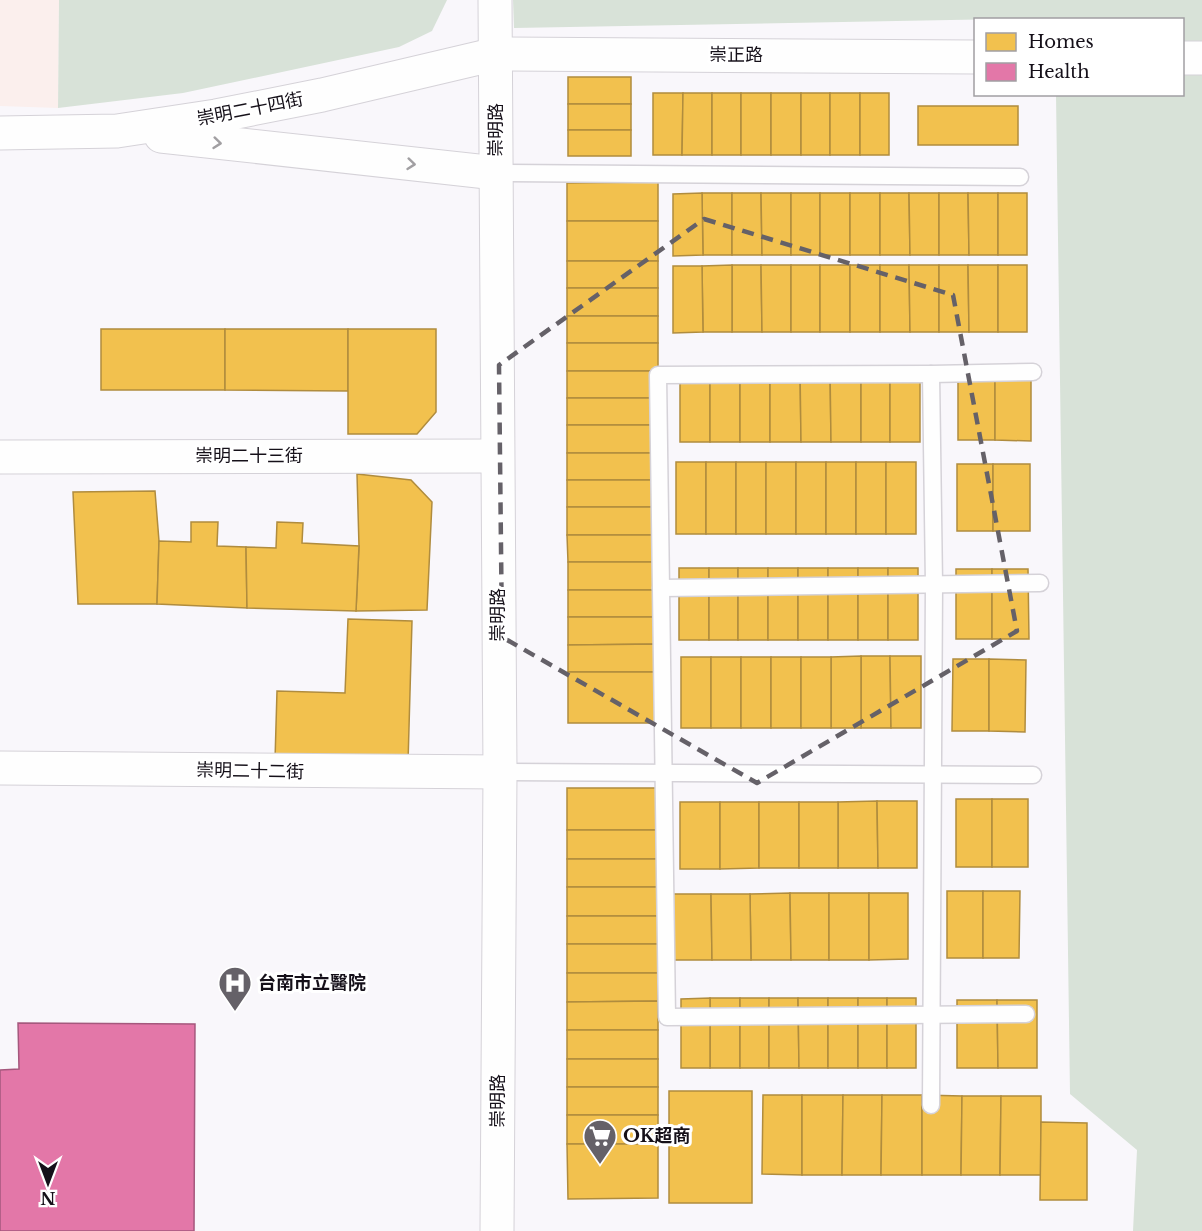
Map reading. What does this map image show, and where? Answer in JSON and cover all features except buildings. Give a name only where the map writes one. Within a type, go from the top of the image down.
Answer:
[{"type":"street","name":"崇明路","points":[[495,0],[500,772],[497,1231]]},
{"type":"street","name":"崇正路","points":[[496,54],[974,57]]},
{"type":"street","name":"崇明二十四街","points":[[0,133],[117,132],[216,116],[300,99],[496,54]]},
{"type":"street","points":[[1184,58],[1202,58]]},
{"type":"street","points":[[117,132],[496,174]]},
{"type":"street","name":"崇明二十三街","points":[[0,457],[497,456]]},
{"type":"street","name":"崇明二十二街","points":[[0,768],[500,772]]},
{"type":"lane","points":[[496,174],[1020,177]]},
{"type":"lane","points":[[1026,1014],[667,1017],[658,375],[1033,372]]},
{"type":"lane","points":[[930,374],[934,584],[930,1105]]},
{"type":"lane","points":[[661,588],[1040,583]]},
{"type":"lane","points":[[500,772],[1033,775]]},
{"type":"highlighted area","points":[[704,219],[953,295],[1017,631],[757,783],[502,637],[499,365]]},
{"type":"shaded area","points":[[0,0],[59,0],[58,108],[0,106]]},
{"type":"shaded area","points":[[59,0],[447,0],[432,31],[399,47],[183,93],[58,108]]},
{"type":"shaded area","points":[[513,0],[1202,0],[1202,1231],[1133,1231],[1137,1150],[1070,1094],[1056,96],[1184,96],[1184,18],[974,18],[514,28]]},
{"type":"place","name":"台南市立醫院","points":[[235,1012]]},
{"type":"place","name":"OK超商","points":[[600,1165]]}]
